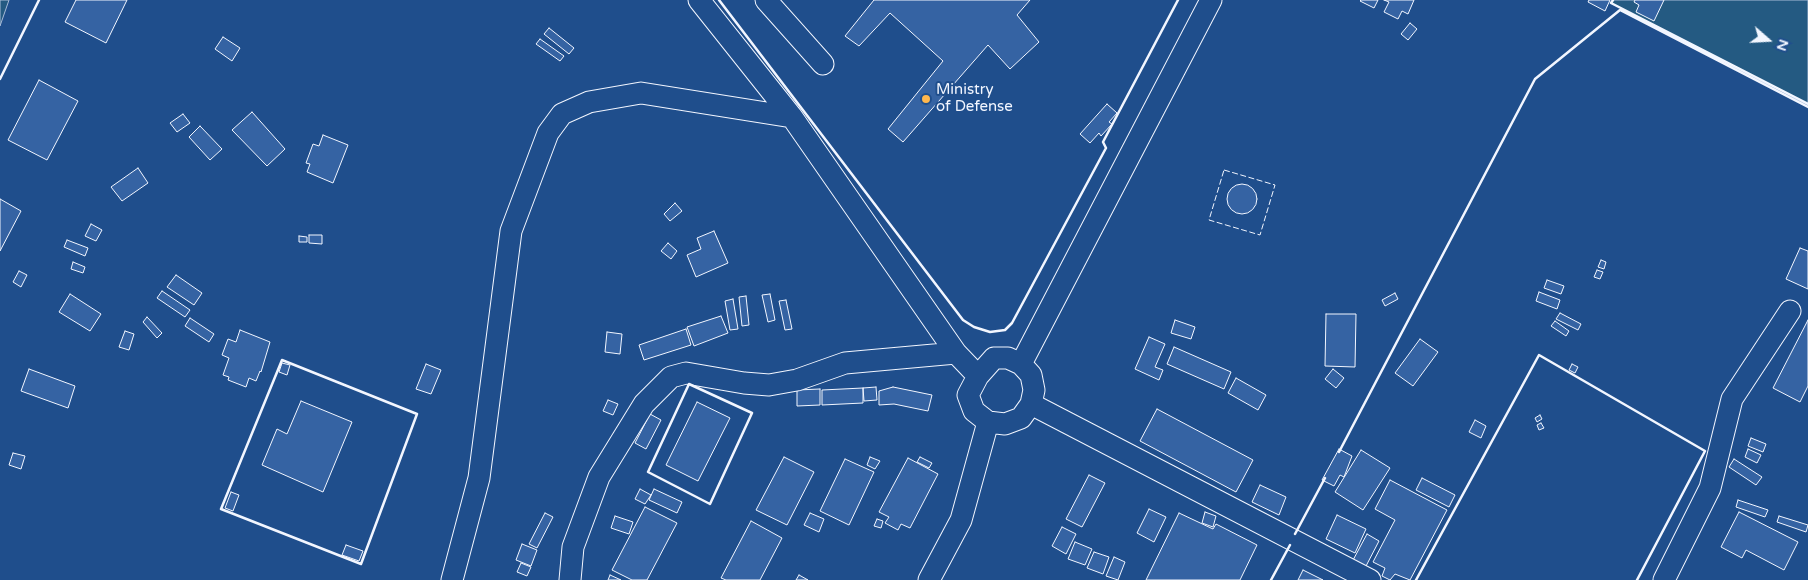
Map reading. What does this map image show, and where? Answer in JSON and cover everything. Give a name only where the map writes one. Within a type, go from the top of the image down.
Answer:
[{"type":"street","points":[[699,0],[792,117],[956,353],[978,376]]},
{"type":"street","points":[[766,0],[823,64]]},
{"type":"street","points":[[1021,364],[1211,0]]},
{"type":"street","points":[[452,580],[479,478],[511,231],[548,133],[562,114],[589,102],[641,93],[792,117]]},
{"type":"street","points":[[1664,580],[1710,488],[1732,399],[1790,311]]},
{"type":"street","points":[[570,580],[573,547],[599,477],[644,404],[671,377],[686,374],[769,385],[797,380],[845,363],[956,353]]},
{"type":"street","points":[[994,358],[1008,358],[1021,364],[1031,376],[1034,390],[1031,404],[1020,418],[1005,424],[988,422],[974,411],[968,395],[978,376],[994,358]]},
{"type":"street","points":[[1031,404],[1370,580]]},
{"type":"street","points":[[929,580],[961,520],[988,422]]},
{"type":"shaded area","points":[[0,0],[9,0],[0,26]]},
{"type":"shaded area","points":[[1613,0],[1808,0],[1808,104],[1611,3]]},
{"type":"building","points":[[76,0],[127,0],[106,43],[65,22]]},
{"type":"building","name":"Ministry of Defense","points":[[874,0],[1030,0],[1017,15],[1039,42],[1010,69],[988,45],[903,142],[888,129],[943,61],[890,13],[859,46],[845,36]]},
{"type":"building","points":[[1361,0],[1378,0],[1374,8]]},
{"type":"building","points":[[1384,0],[1414,0],[1408,14],[1402,11],[1398,19],[1384,12],[1389,2]]},
{"type":"building","points":[[1589,0],[1610,0],[1605,11],[1588,2]]},
{"type":"building","points":[[1635,0],[1664,0],[1654,21],[1636,12],[1639,5],[1634,2]]},
{"type":"building","points":[[1410,23],[1417,29],[1408,40],[1401,34]]},
{"type":"building","points":[[549,28],[574,48],[569,54],[544,34]]},
{"type":"building","points":[[223,37],[240,48],[232,61],[215,49]]},
{"type":"building","points":[[540,39],[564,56],[560,61],[536,44]]},
{"type":"building","points":[[39,80],[78,101],[47,160],[8,140]]},
{"type":"building","points":[[1107,104],[1117,113],[1109,122],[1112,124],[1101,136],[1099,133],[1090,143],[1080,134]]},
{"type":"building","points":[[252,112],[285,149],[267,166],[232,130]]},
{"type":"building","points":[[183,114],[190,123],[177,132],[170,123]]},
{"type":"building","points":[[200,126],[222,149],[210,160],[189,137]]},
{"type":"building","points":[[323,135],[348,145],[333,183],[307,172],[310,164],[306,163],[313,144],[319,146]]},
{"type":"building","points":[[138,168],[148,183],[122,201],[111,187]]},
{"type":"building","points":[[1242,184],[1253,188],[1257,199],[1253,210],[1242,214],[1231,210],[1227,199],[1231,188]]},
{"type":"building","points":[[0,199],[21,211],[0,251]]},
{"type":"building","points":[[675,203],[682,211],[670,221],[664,214]]},
{"type":"building","points":[[91,224],[102,230],[96,241],[85,236]]},
{"type":"building","points":[[714,231],[728,263],[696,277],[687,255],[701,249],[697,238]]},
{"type":"building","points":[[309,235],[322,235],[322,244],[309,243]]},
{"type":"building","points":[[299,236],[307,237],[307,242],[299,242]]},
{"type":"building","points":[[67,240],[88,248],[85,256],[64,247]]},
{"type":"building","points":[[668,243],[677,251],[671,259],[661,251]]},
{"type":"building","points":[[1800,248],[1808,251],[1808,289],[1786,279]]},
{"type":"building","points":[[1601,260],[1606,262],[1604,269],[1598,267]]},
{"type":"building","points":[[73,262],[85,267],[83,273],[71,269]]},
{"type":"building","points":[[1597,270],[1603,272],[1600,279],[1594,277]]},
{"type":"building","points":[[19,271],[27,275],[21,287],[13,282]]},
{"type":"building","points":[[176,275],[202,293],[194,305],[167,287]]},
{"type":"building","points":[[1547,280],[1564,286],[1561,294],[1544,288]]},
{"type":"building","points":[[162,291],[190,310],[185,317],[157,298]]},
{"type":"building","points":[[1539,292],[1560,300],[1557,309],[1536,301]]},
{"type":"building","points":[[1395,293],[1398,299],[1385,306],[1382,300]]},
{"type":"building","points":[[70,294],[101,314],[90,331],[59,312]]},
{"type":"building","points":[[770,294],[775,320],[768,322],[762,295]]},
{"type":"building","points":[[746,296],[749,325],[742,326],[739,297]]},
{"type":"building","points":[[733,299],[738,329],[730,330],[725,301]]},
{"type":"building","points":[[786,300],[792,329],[785,330],[779,301]]},
{"type":"building","points":[[1560,313],[1581,324],[1578,330],[1556,319]]},
{"type":"building","points":[[1326,314],[1356,314],[1355,367],[1325,366]]},
{"type":"building","points":[[721,316],[728,333],[694,346],[687,327]]},
{"type":"building","points":[[147,317],[162,333],[157,338],[143,322]]},
{"type":"building","points":[[190,318],[214,334],[209,342],[185,326]]},
{"type":"building","points":[[1175,320],[1195,327],[1191,339],[1171,333]]},
{"type":"building","points":[[1808,320],[1808,386],[1800,402],[1773,388]]},
{"type":"building","points":[[1555,321],[1569,331],[1566,336],[1551,326]]},
{"type":"building","points":[[686,329],[691,345],[644,360],[639,345]]},
{"type":"building","points":[[240,330],[270,342],[261,372],[256,381],[249,378],[246,387],[228,380],[229,377],[223,375],[229,358],[222,355],[228,339],[236,342]]},
{"type":"building","points":[[125,331],[134,334],[129,350],[119,347]]},
{"type":"building","points":[[607,332],[622,334],[620,354],[605,352]]},
{"type":"building","points":[[1149,337],[1165,344],[1155,367],[1163,370],[1159,380],[1135,369]]},
{"type":"building","points":[[1420,339],[1438,352],[1413,386],[1395,373]]},
{"type":"building","points":[[1174,347],[1231,372],[1224,389],[1167,364]]},
{"type":"building","points":[[282,363],[290,365],[287,375],[279,372]]},
{"type":"building","points":[[426,364],[441,370],[431,394],[416,389]]},
{"type":"building","points":[[1572,364],[1578,367],[1575,373],[1569,370]]},
{"type":"building","points":[[29,369],[75,386],[68,408],[21,391]]},
{"type":"building","points":[[1333,369],[1344,378],[1336,388],[1325,379]]},
{"type":"building","points":[[1236,378],[1266,395],[1258,410],[1228,393]]},
{"type":"building","points":[[876,387],[877,400],[864,401],[863,388]]},
{"type":"building","points":[[893,387],[932,395],[928,411],[894,404],[879,405],[879,391]]},
{"type":"building","points":[[863,388],[863,403],[822,405],[822,390]]},
{"type":"building","points":[[820,389],[820,405],[797,406],[797,390]]},
{"type":"building","points":[[608,400],[618,404],[613,415],[603,411]]},
{"type":"building","points":[[301,401],[352,422],[323,492],[262,465],[277,429],[287,434]]},
{"type":"building","points":[[697,402],[730,418],[698,481],[666,465]]},
{"type":"building","points":[[1157,409],[1253,460],[1236,492],[1140,441]]},
{"type":"building","points":[[650,414],[661,420],[646,449],[635,443]]},
{"type":"building","points":[[1540,415],[1542,419],[1537,422],[1535,418]]},
{"type":"building","points":[[1475,420],[1486,426],[1481,438],[1469,432]]},
{"type":"building","points":[[1541,423],[1544,428],[1539,430],[1537,425]]},
{"type":"building","points":[[1751,438],[1766,444],[1763,452],[1748,446]]},
{"type":"building","points":[[1339,449],[1352,456],[1344,477],[1340,475],[1334,486],[1322,480]]},
{"type":"building","points":[[1748,449],[1761,455],[1757,463],[1745,457]]},
{"type":"building","points":[[1361,450],[1390,468],[1363,510],[1335,492]]},
{"type":"building","points":[[13,453],[25,456],[21,469],[9,465]]},
{"type":"building","points":[[784,457],[814,472],[787,525],[756,510]]},
{"type":"building","points":[[870,457],[880,461],[875,469],[867,465]]},
{"type":"building","points":[[920,457],[932,463],[929,468],[917,462]]},
{"type":"building","points":[[908,458],[938,474],[910,528],[901,524],[898,530],[885,523],[889,517],[879,512]]},
{"type":"building","points":[[845,459],[874,472],[849,525],[820,511]]},
{"type":"building","points":[[1734,459],[1762,477],[1756,485],[1729,467]]},
{"type":"building","points":[[1089,475],[1105,483],[1082,527],[1066,519]]},
{"type":"building","points":[[1422,478],[1455,495],[1449,507],[1416,490]]},
{"type":"building","points":[[1390,480],[1447,510],[1410,580],[1395,574],[1390,580],[1382,576],[1385,568],[1373,562],[1395,520],[1375,509]]},
{"type":"building","points":[[1260,485],[1286,497],[1279,515],[1252,502]]},
{"type":"building","points":[[640,489],[651,495],[645,504],[635,499]]},
{"type":"building","points":[[654,489],[682,502],[677,513],[649,500]]},
{"type":"building","points":[[231,492],[239,495],[233,511],[225,508]]},
{"type":"building","points":[[1738,500],[1768,510],[1765,517],[1736,507]]},
{"type":"building","points":[[645,507],[677,523],[647,580],[632,580],[612,570]]},
{"type":"building","points":[[1149,509],[1166,517],[1154,542],[1137,533]]},
{"type":"building","points":[[1205,512],[1216,516],[1213,527],[1202,523]]},
{"type":"building","points":[[1739,512],[1798,542],[1784,570],[1746,550],[1742,558],[1721,547]]},
{"type":"building","points":[[545,513],[553,517],[537,548],[529,544]]},
{"type":"building","points":[[810,513],[824,519],[819,532],[804,525]]},
{"type":"building","points":[[1179,513],[1213,529],[1216,524],[1257,545],[1240,580],[1146,580]]},
{"type":"building","points":[[1337,515],[1366,529],[1355,553],[1326,539]]},
{"type":"building","points":[[615,516],[633,522],[629,534],[611,528]]},
{"type":"building","points":[[1779,516],[1808,525],[1806,532],[1777,522]]},
{"type":"building","points":[[877,519],[883,521],[881,528],[874,526]]},
{"type":"building","points":[[751,521],[782,538],[760,580],[726,580],[721,578]]},
{"type":"building","points":[[1062,527],[1076,534],[1066,554],[1052,546]]},
{"type":"building","points":[[1367,534],[1379,541],[1365,568],[1352,562]]},
{"type":"building","points":[[1075,542],[1092,549],[1085,565],[1068,559]]},
{"type":"building","points":[[522,544],[537,550],[531,566],[516,560]]},
{"type":"building","points":[[346,545],[363,551],[359,561],[342,555]]},
{"type":"building","points":[[1094,552],[1109,557],[1103,574],[1087,568]]},
{"type":"building","points":[[1114,557],[1125,562],[1118,580],[1106,576]]},
{"type":"building","points":[[521,563],[531,567],[527,576],[517,572]]},
{"type":"building","points":[[1303,570],[1323,580],[1298,580]]},
{"type":"building","points":[[610,575],[621,580],[608,580]]},
{"type":"building","points":[[799,575],[808,580],[796,580]]},
{"type":"fence","points":[[1224,170],[1275,185],[1260,235],[1209,220],[1224,170]]},
{"type":"wall","points":[[0,79],[39,0]]},
{"type":"wall","points":[[719,0],[963,320],[974,327],[990,332],[1005,330],[1012,323],[1106,148],[1103,142],[1178,0]]},
{"type":"wall","points":[[1613,0],[1611,3],[1808,104]]},
{"type":"wall","points":[[1339,452],[1535,79],[1620,10],[1808,107]]},
{"type":"wall","points":[[1416,580],[1539,355],[1705,451],[1637,580]]},
{"type":"wall","points":[[282,360],[417,414],[361,564],[221,509],[282,360]]},
{"type":"wall","points":[[689,384],[752,413],[710,504],[648,472],[689,384]]},
{"type":"wall","points":[[1295,534],[1325,478]]},
{"type":"wall","points":[[1271,580],[1290,545]]},
{"type":"place","name":"Ministry of Defense","points":[[926,99]]}]
